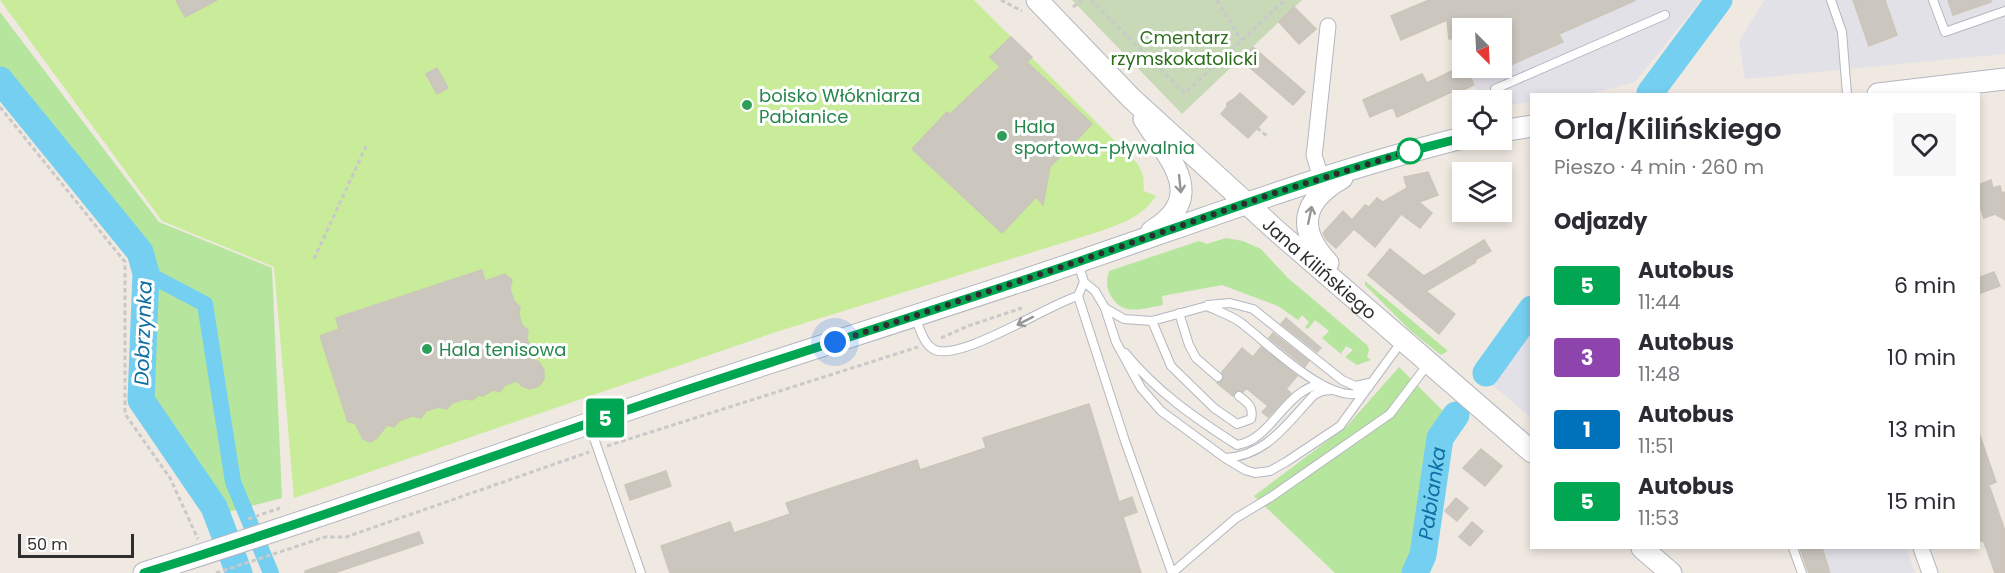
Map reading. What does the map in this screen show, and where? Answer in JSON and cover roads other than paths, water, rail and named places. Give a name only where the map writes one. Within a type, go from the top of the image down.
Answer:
[{"type":"street","name":"Jana Kilińskiego","points":[[1037,0],[1131,98],[1246,203],[1530,450]]},
{"type":"street","points":[[1321,178],[1314,155],[1328,26]]},
{"type":"street","points":[[1899,93],[1962,90],[2005,79]]},
{"type":"street","points":[[1125,245],[1168,220],[1177,206],[1182,186],[1171,160],[1131,98]]},
{"type":"street","points":[[1512,129],[1530,126]]},
{"type":"street","points":[[144,573],[1077,262],[1321,178],[1452,141]]},
{"type":"street","points":[[1378,160],[1338,181],[1316,199],[1308,213],[1307,231],[1318,253],[1395,334]]},
{"type":"street","points":[[1643,549],[1671,573]]},
{"type":"street","points":[[1921,549],[1930,573]]},
{"type":"lane","points":[[1831,0],[1842,32],[1847,93]]},
{"type":"lane","points":[[1933,0],[1945,32],[2005,11]]},
{"type":"lane","points":[[1495,90],[1495,88],[1665,15]]},
{"type":"lane","points":[[1077,262],[1084,282],[1095,291],[1105,308],[1116,342],[1141,388],[1161,411],[1225,458],[1255,473],[1270,471],[1340,426],[1372,382],[1395,334]]},
{"type":"lane","points":[[1084,282],[1078,296],[1125,441],[1172,573],[1236,518],[1271,497],[1390,414],[1429,362]]},
{"type":"lane","points":[[914,316],[927,344],[938,351],[955,351],[1078,296]]},
{"type":"lane","points":[[1105,308],[1124,319],[1152,321],[1207,306],[1230,303],[1253,309],[1342,380],[1355,386],[1372,382]]},
{"type":"lane","points":[[1207,306],[1236,320],[1310,379],[1348,394],[1357,395],[1364,392]]},
{"type":"lane","points":[[1179,313],[1189,345],[1196,358],[1218,377]]},
{"type":"lane","points":[[1152,321],[1171,366],[1214,408],[1237,424],[1251,419],[1253,412],[1251,406],[1239,396]]},
{"type":"lane","points":[[1116,342],[1143,375],[1187,412],[1237,445],[1249,443],[1257,437],[1291,399],[1308,387],[1321,384]]},
{"type":"lane","points":[[1225,458],[1240,457],[1263,447],[1314,395],[1322,391],[1336,390]]},
{"type":"lane","points":[[589,424],[641,573]]},
{"type":"lane","points":[[1793,549],[1802,573]]},
{"type":"waterway","name":"Pabianka","points":[[1650,93],[1719,0]]},
{"type":"waterway","name":"Dobrzynka","points":[[0,80],[140,252],[146,273],[141,400],[214,507],[239,573]]},
{"type":"waterway","points":[[146,273],[205,304],[233,482],[271,573]]},
{"type":"waterway","name":"Pabianka","points":[[1486,373],[1530,312]]},
{"type":"waterway","name":"Pabianka","points":[[1415,573],[1423,555],[1440,438],[1456,415]]},
{"type":"place","name":"boisko Włókniarza Pabianice","points":[[747,105]]},
{"type":"place","name":"Hala sportowa-pływalnia","points":[[1002,136]]},
{"type":"place","name":"Hala tenisowa","points":[[427,349]]},
{"type":"park label","name":"Cmentarz rzymskokatolicki","points":[[1184,47]]}]
